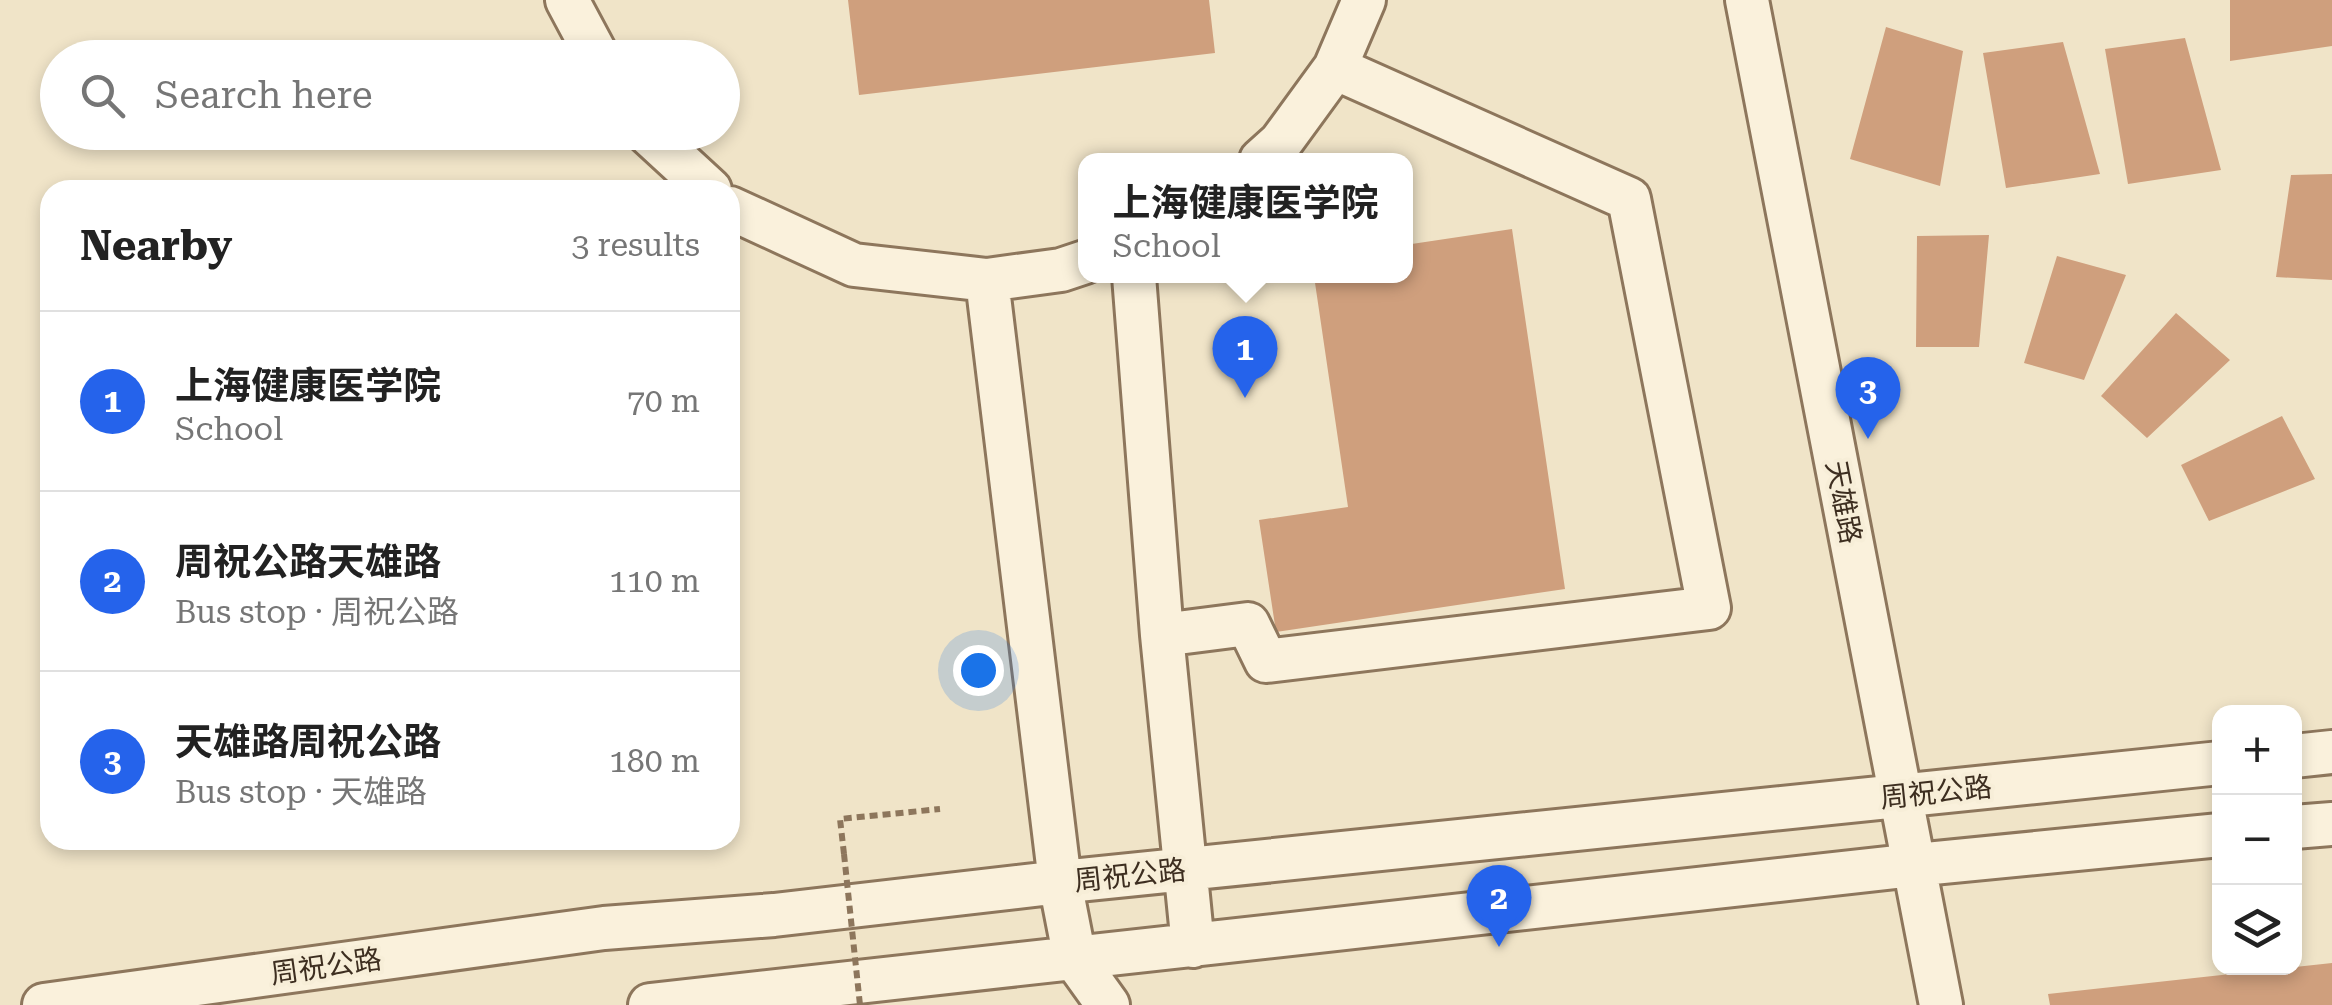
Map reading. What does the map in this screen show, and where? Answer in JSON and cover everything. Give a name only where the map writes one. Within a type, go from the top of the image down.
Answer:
[{"type":"street","points":[[567,0],[588,40]]},
{"type":"street","points":[[1268,153],[1281,142],[1335,68],[1364,0]]},
{"type":"street","name":"天雄路","points":[[1747,0],[1941,1005]]},
{"type":"street","points":[[1162,635],[1248,624],[1266,661],[1709,608],[1629,199],[1335,68]]},
{"type":"street","points":[[667,150],[699,180]]},
{"type":"street","points":[[740,213],[854,265],[987,280],[1078,264]]},
{"type":"street","points":[[987,280],[1060,882],[1074,959],[1108,1005]]},
{"type":"street","points":[[1135,283],[1162,635],[1193,946]]},
{"type":"street","points":[[2302,755],[2332,752]]},
{"type":"street","name":"周祝公路","points":[[44,1005],[604,928],[774,914],[2212,764]]},
{"type":"street","points":[[2302,827],[2332,824]]},
{"type":"street","points":[[650,1005],[1914,864],[2212,836]]},
{"type":"path","points":[[860,1005],[840,819],[940,810]]},
{"type":"building","points":[[848,0],[1209,0],[1215,53],[859,95]]},
{"type":"building","points":[[2230,0],[2332,0],[2332,46],[2230,61]]},
{"type":"building","points":[[1886,27],[1963,51],[1940,186],[1850,159]]},
{"type":"building","points":[[2185,38],[2221,170],[2128,184],[2105,49]]},
{"type":"building","points":[[2063,42],[2100,174],[2006,188],[1983,53]]},
{"type":"building","points":[[2332,174],[2332,280],[2276,277],[2291,175]]},
{"type":"building","points":[[1512,229],[1565,589],[1276,632],[1259,520],[1348,507],[1315,283],[1413,283],[1413,244]]},
{"type":"building","points":[[1989,235],[1979,347],[1916,347],[1917,236]]},
{"type":"building","points":[[2057,256],[2126,275],[2084,380],[2024,363]]},
{"type":"building","points":[[2176,313],[2230,360],[2147,438],[2101,396]]},
{"type":"building","points":[[2282,416],[2315,479],[2209,521],[2181,465]]},
{"type":"building","points":[[2332,963],[2332,1005],[2050,1005],[2048,994],[2222,975],[2302,975],[2302,966]]},
{"type":"place","name":"上海健康医学院","points":[[1245,398]]},
{"type":"place","name":"天雄路周祝公路","points":[[1868,439]]},
{"type":"place","name":"周祝公路天雄路","points":[[1499,947]]}]
